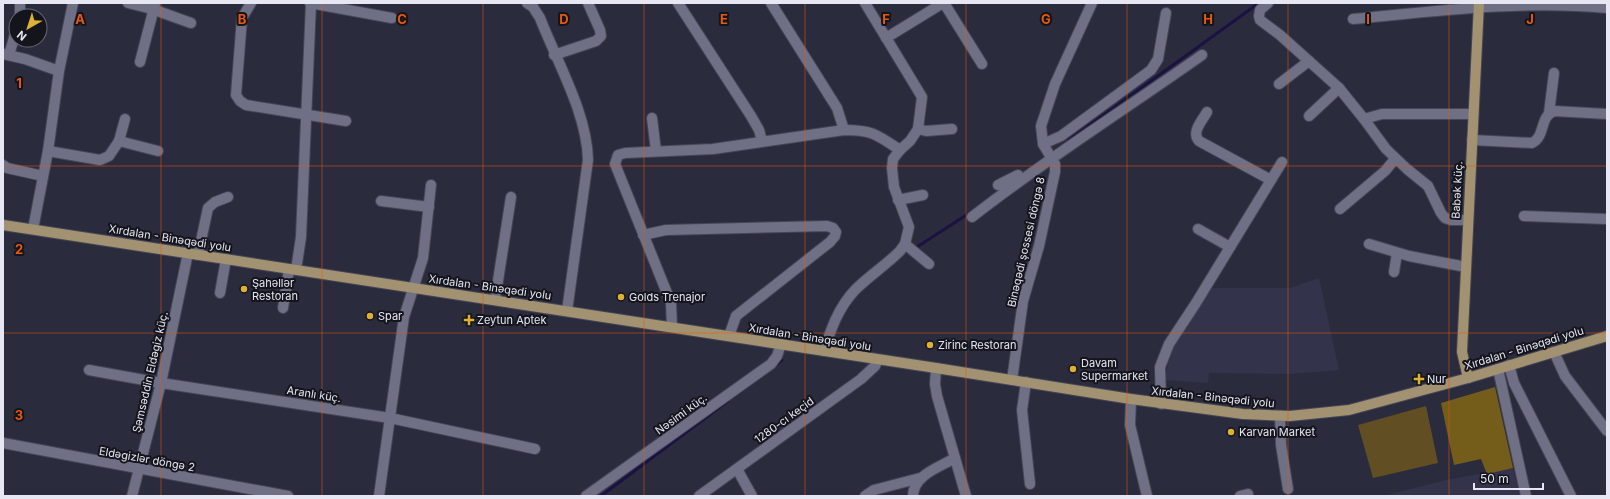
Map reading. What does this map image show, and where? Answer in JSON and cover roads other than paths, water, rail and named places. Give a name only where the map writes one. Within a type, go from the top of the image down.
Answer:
[{"type":"main road","name":"Babək küç.","points":[[1468,378],[1462,352],[1479,5]]},
{"type":"main road","name":"Xırdalan - Binəqədi yolu","points":[[3,225],[672,327],[1161,404],[1242,414],[1280,416],[1310,415],[1349,410],[1468,378],[1607,336]]},
{"type":"street","points":[[33,229],[48,151],[59,71],[73,3]]},
{"type":"street","points":[[128,3],[154,6],[191,23]]},
{"type":"street","points":[[251,3],[242,18],[236,95],[240,101],[246,105],[346,121]]},
{"type":"street","points":[[282,308],[300,237],[310,3],[392,18]]},
{"type":"street","points":[[527,3],[533,7],[540,18],[580,115],[588,144],[588,160],[567,311]]},
{"type":"street","points":[[554,55],[596,41],[601,36],[600,30],[588,3]]},
{"type":"street","points":[[678,3],[751,116],[759,130],[762,141]]},
{"type":"street","points":[[771,3],[837,108],[844,130]]},
{"type":"street","points":[[824,351],[835,319],[855,290],[895,256],[905,244],[908,227],[898,200],[892,168],[893,159],[910,141],[918,129],[922,97],[865,3]]},
{"type":"street","points":[[886,38],[944,3],[982,64]]},
{"type":"street","name":"Binəqədi şossesi döngə 8","points":[[1012,380],[1023,301],[1039,246],[1055,172],[1055,164],[1048,151],[1041,126],[1044,112],[1055,84],[1092,3]]},
{"type":"street","points":[[1268,3],[1260,10],[1258,16],[1260,20],[1280,35],[1338,88],[1395,159],[1428,186],[1445,218],[1451,220],[1468,220]]},
{"type":"street","points":[[1353,18],[1479,5],[1583,4],[1607,8]]},
{"type":"street","points":[[140,62],[154,6]]},
{"type":"street","points":[[972,217],[1048,151],[1061,136],[1151,70],[1158,59],[1166,13]]},
{"type":"street","points":[[6,55],[59,71]]},
{"type":"street","points":[[998,185],[1017,176],[1048,151],[1118,115],[1202,55]]},
{"type":"street","points":[[1279,84],[1309,61]]},
{"type":"street","points":[[1472,140],[1532,143],[1540,136],[1545,118],[1549,113],[1554,72]]},
{"type":"street","points":[[1309,116],[1338,88]]},
{"type":"street","points":[[1549,113],[1554,111],[1607,114]]},
{"type":"street","points":[[1207,112],[1195,132],[1198,142],[1271,180]]},
{"type":"street","points":[[1364,119],[1382,114],[1473,114]]},
{"type":"street","points":[[652,118],[656,151]]},
{"type":"street","points":[[48,151],[100,160],[109,156],[119,141],[125,119]]},
{"type":"street","points":[[918,129],[926,131],[952,129]]},
{"type":"street","points":[[672,327],[671,303],[615,164],[618,155],[624,153],[713,149],[844,130],[866,130],[878,135],[900,150]]},
{"type":"street","points":[[119,141],[158,151]]},
{"type":"street","points":[[1340,209],[1385,171],[1395,159]]},
{"type":"street","points":[[1161,404],[1160,367],[1169,344],[1282,162]]},
{"type":"street","points":[[3,165],[7,168],[43,176]]},
{"type":"street","points":[[378,496],[404,317],[423,258],[432,185]]},
{"type":"street","points":[[898,200],[923,195]]},
{"type":"street","name":"Şəmsəddin Eldəgiz küç.","points":[[132,496],[193,254],[208,208],[214,202],[228,197]]},
{"type":"street","points":[[495,300],[511,197]]},
{"type":"street","points":[[381,201],[429,207]]},
{"type":"street","points":[[1524,216],[1607,219]]},
{"type":"street","points":[[643,235],[666,230],[827,226],[833,228],[836,232],[835,236],[830,242],[736,316],[728,336]]},
{"type":"street","points":[[1198,229],[1230,248]]},
{"type":"street","points":[[905,244],[929,264]]},
{"type":"street","points":[[1369,244],[1397,253],[1466,266]]},
{"type":"street","points":[[1394,272],[1397,253]]},
{"type":"street","points":[[220,293],[226,259]]},
{"type":"street","name":"Nəsimi küç.","points":[[586,496],[771,364],[777,356],[781,344]]},
{"type":"street","points":[[1554,352],[1565,376],[1607,431]]},
{"type":"street","name":"1280-cı keçid","points":[[699,496],[865,376],[875,366],[878,360]]},
{"type":"street","points":[[1509,365],[1514,383],[1571,496]]},
{"type":"street","points":[[936,368],[935,384],[937,396],[966,496]]},
{"type":"street","points":[[1498,369],[1526,496]]},
{"type":"street","name":"Aranlı küç.","points":[[89,370],[161,383],[390,418],[535,449]]},
{"type":"street","points":[[1026,382],[1022,410],[1030,484]]},
{"type":"street","points":[[1131,399],[1130,425],[1146,496]]},
{"type":"street","points":[[1280,416],[1281,445],[1288,489]]},
{"type":"street","name":"Eldəgizlər döngə 2","points":[[3,443],[288,496]]},
{"type":"street","points":[[865,496],[874,490],[920,478],[955,458]]},
{"type":"street","points":[[736,469],[751,496]]},
{"type":"street","points":[[913,496],[913,490],[920,478]]},
{"type":"waterway","points":[[1069,140],[1259,3]]},
{"type":"waterway","points":[[917,247],[971,212]]},
{"type":"waterway","points":[[774,366],[782,360]]},
{"type":"waterway","points":[[601,496],[728,401]]},
{"type":"place","name":"Şahəllər Restoran","points":[[244,289]]},
{"type":"place","name":"Golds Trenajor","points":[[621,297]]},
{"type":"place","name":"Spar","points":[[370,316]]},
{"type":"place","name":"Zeytun Aptek","points":[[469,320]]},
{"type":"place","name":"Zirinc Restoran","points":[[930,345]]},
{"type":"place","name":"Davam Supermarket","points":[[1073,369]]},
{"type":"place","name":"Nur","points":[[1419,379]]},
{"type":"place","name":"Karvan Market","points":[[1231,432]]}]
